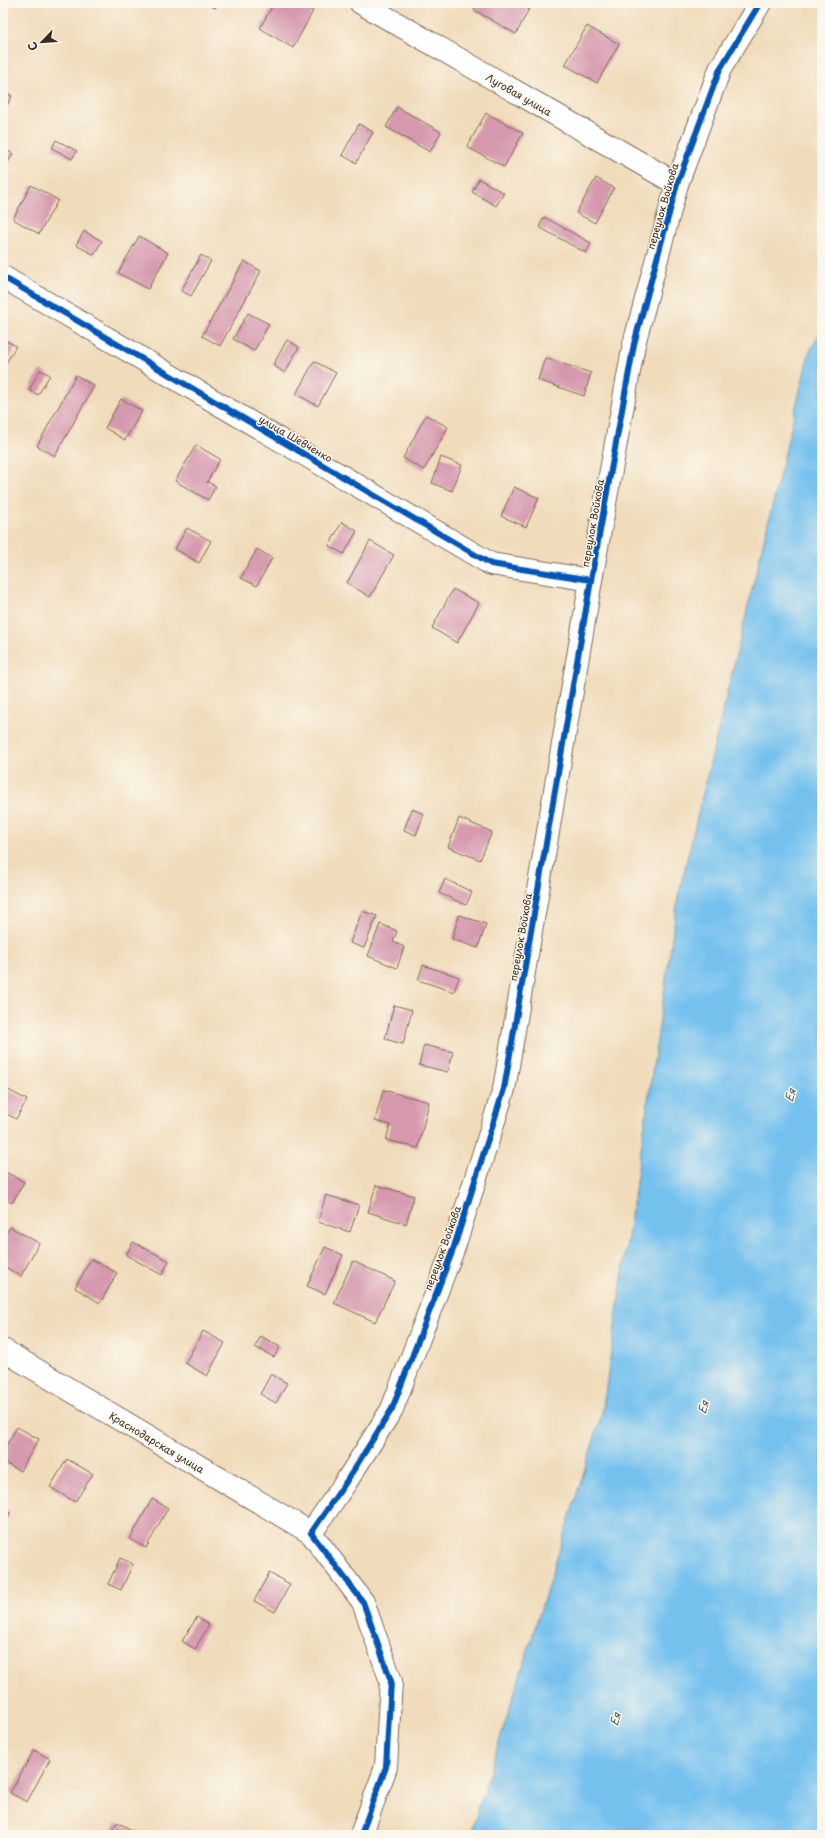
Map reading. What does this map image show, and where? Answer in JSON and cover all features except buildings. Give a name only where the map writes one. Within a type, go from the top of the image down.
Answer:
[{"type":"street","name":"Луговая улица","points":[[361,3],[677,184]]},
{"type":"street","name":"переулок Войкова","points":[[311,1533],[346,1482],[392,1409],[454,1247],[504,1089],[634,344],[677,184],[720,69],[760,3]]},
{"type":"street","name":"улица Шевченко","points":[[3,277],[491,564],[592,580]]},
{"type":"street","name":"Краснодарская улица","points":[[3,1350],[311,1533]]},
{"type":"street","points":[[311,1533],[363,1602],[391,1681],[386,1768],[361,1835]]},
{"type":"water","name":"Ея","points":[[822,329],[822,1835],[470,1835],[602,1414],[678,897],[809,353]]},
{"type":"cycle path","points":[[361,1835],[386,1767],[391,1681],[363,1602],[311,1533],[346,1482],[392,1409],[454,1247],[504,1089],[591,580],[634,344],[677,184],[720,69],[760,3]]},
{"type":"cycle path","points":[[3,277],[491,564],[591,580]]}]
